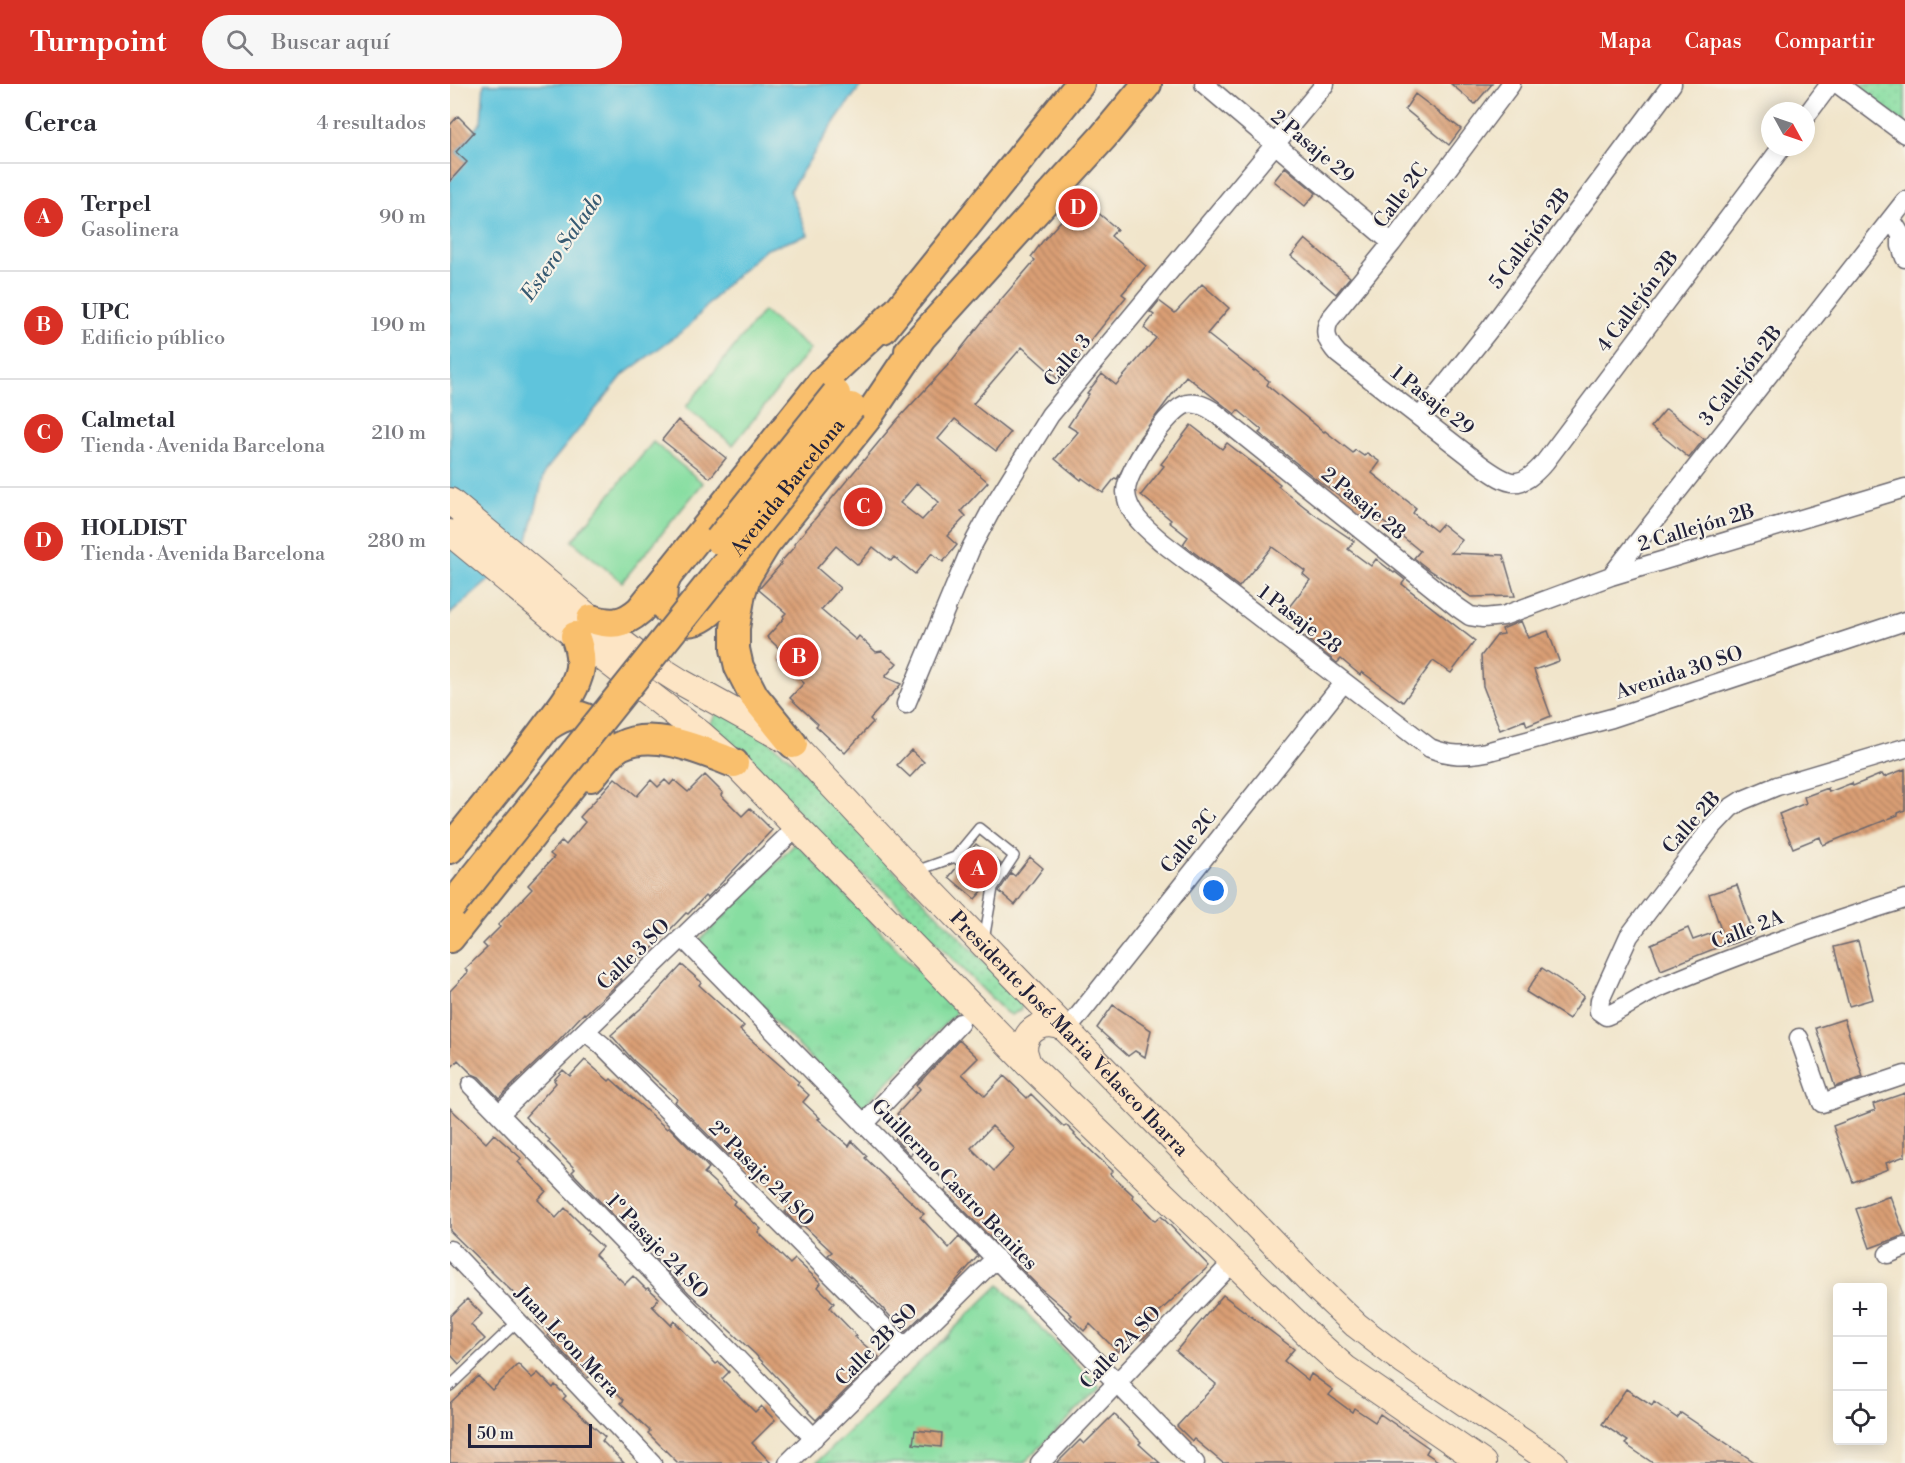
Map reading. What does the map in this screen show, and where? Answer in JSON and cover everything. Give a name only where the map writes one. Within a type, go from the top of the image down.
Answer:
[{"type":"main road","name":"Avenida Barcelona","points":[[451,908],[843,400],[895,313],[1080,84]]},
{"type":"main road","name":"Avenida Barcelona","points":[[450,877],[843,400],[921,338],[1148,84]]},
{"type":"main road","points":[[450,533],[579,624],[611,624],[630,619],[640,610],[822,382],[895,313]]},
{"type":"main road","points":[[669,574],[663,586],[662,603],[675,618],[693,622],[713,609],[867,418],[921,338]]},
{"type":"main road","points":[[450,501],[579,624],[734,763],[1028,1064],[1345,1368],[1483,1463]]},
{"type":"main road","points":[[766,544],[746,577],[741,593],[735,628],[735,649],[739,667],[754,696],[793,744]]},
{"type":"main road","points":[[450,849],[563,706],[579,675],[581,657],[579,624]]},
{"type":"main road","name":"Presidente José Maria Velasco Ibarra","points":[[579,624],[793,744],[913,872],[984,942],[1356,1325],[1404,1362],[1554,1463]]},
{"type":"main road","points":[[450,938],[598,750],[599,739],[596,730],[589,721],[579,716],[567,716],[548,726]]},
{"type":"main road","points":[[523,847],[566,808],[611,754],[628,743],[647,739],[685,745],[734,763]]},
{"type":"main road","points":[[988,1022],[994,1025],[1009,1026],[1022,1020],[1029,1007],[1029,992],[1026,986]]},
{"type":"main road","points":[[1028,1064],[1024,1049],[1034,1029],[1047,1023],[1054,1023],[1068,1030]]},
{"type":"main road","points":[[1449,1440],[1460,1441],[1469,1436],[1475,1426],[1474,1416],[1469,1407]]},
{"type":"street","name":"2 Pasaje 29","points":[[1204,84],[1392,243]]},
{"type":"street","name":"Calle 3","points":[[906,704],[971,548],[994,505],[1050,415],[1325,84]]},
{"type":"street","name":"Calle 2C","points":[[1326,333],[1326,325],[1330,319],[1392,243],[1512,84]]},
{"type":"street","name":"5 Callejón 2B","points":[[1420,417],[1489,330],[1672,84]]},
{"type":"street","points":[[1815,104],[1830,84]]},
{"type":"street","points":[[1838,84],[1905,134]]},
{"type":"street","name":"4 Callejón 2B","points":[[1526,481],[1545,462],[1775,156]]},
{"type":"street","name":"3 Callejón 2B","points":[[1611,576],[1905,201]]},
{"type":"street","points":[[1891,219],[1901,235],[1903,252]]},
{"type":"street","points":[[1877,236],[1903,252]]},
{"type":"street","name":"1 Pasaje 29","points":[[1326,333],[1327,340],[1338,354],[1494,475],[1514,483],[1526,481]]},
{"type":"street","name":"1 Pasaje 28","points":[[1203,405],[1185,404],[1165,421],[1130,473],[1126,494],[1130,507],[1146,529],[1430,748],[1448,755],[1465,756]]},
{"type":"street","name":"2 Pasaje 28","points":[[1203,405],[1214,411],[1457,607],[1470,616],[1483,618],[1503,616]]},
{"type":"street","name":"2 Callejón 2B","points":[[1503,616],[1611,576],[1905,488]]},
{"type":"street","name":"Avenida 30 SO","points":[[1465,756],[1612,718],[1905,621]]},
{"type":"street","name":"Calle 2C","points":[[1068,1030],[1344,681]]},
{"type":"street","name":"Calle 2B","points":[[1610,1014],[1606,1016],[1600,1014],[1598,1008],[1629,936],[1712,827],[1730,808],[1777,786],[1905,748]]},
{"type":"street","name":"Calle 3 SO","points":[[499,1114],[797,827]]},
{"type":"street","name":"Calle 2A","points":[[1610,1014],[1649,991],[1799,933],[1905,899]]},
{"type":"street","name":"Guillermo Castro Benites","points":[[682,938],[1195,1463]]},
{"type":"street","points":[[864,1124],[960,1023]]},
{"type":"street","name":"2º Pasaje 24 SO","points":[[585,1031],[610,1053],[905,1348]]},
{"type":"street","points":[[1799,1038],[1822,1103],[1905,1074]]},
{"type":"street","name":"1º Pasaje 24 SO","points":[[471,1085],[814,1438]]},
{"type":"street","name":"Juan Leon Mera","points":[[450,1250],[652,1463]]},
{"type":"street","name":"Calle 2B SO","points":[[788,1463],[996,1258]]},
{"type":"street","name":"Calle 2A SO","points":[[1040,1463],[1233,1262]]},
{"type":"lane","points":[[913,872],[958,860],[969,847],[979,828],[1014,856],[990,886],[984,942]]},
{"type":"lane","points":[[450,1386],[518,1321]]},
{"type":"green space","points":[[1837,84],[1905,84],[1905,138]]},
{"type":"green space","points":[[763,311],[810,349],[733,445],[686,407]]},
{"type":"green space","points":[[653,442],[703,483],[622,582],[572,541]]},
{"type":"green space","points":[[719,710],[757,732],[796,763],[899,876],[1022,1000],[1021,1010],[1011,1015],[1005,1012],[887,893],[846,862],[727,738],[710,724]]},
{"type":"green space","points":[[796,843],[957,1012],[861,1109],[697,943]]},
{"type":"green space","points":[[999,1285],[1100,1388],[1024,1463],[816,1463]]},
{"type":"water","name":"Estero Salado","points":[[484,84],[862,84],[790,190],[808,235],[764,250],[724,287],[688,327],[624,374],[545,471],[526,548],[450,614],[450,159],[481,122]]},
{"type":"building","points":[[1451,84],[1492,84],[1475,104]]},
{"type":"building","points":[[1415,94],[1461,129],[1449,145],[1405,109]]},
{"type":"building","points":[[458,116],[474,132],[456,152],[467,162],[450,181],[450,125]]},
{"type":"building","points":[[1285,167],[1316,193],[1305,206],[1274,181]]},
{"type":"building","points":[[1081,198],[1117,229],[1111,236],[1146,266],[1122,294],[1126,297],[1071,365],[1074,367],[1061,382],[1022,347],[973,404],[1010,433],[996,451],[955,419],[938,439],[988,482],[961,511],[966,516],[947,536],[957,545],[943,562],[932,553],[915,574],[894,557],[891,561],[873,547],[858,565],[836,546],[817,568],[840,588],[821,610],[856,640],[859,636],[876,652],[882,651],[897,663],[885,677],[901,684],[870,719],[873,722],[845,753],[790,698],[804,683],[777,659],[783,652],[767,637],[786,613],[759,590],[795,546],[794,544],[897,420],[949,364],[1035,260],[1031,257]],"holes":[[[917,483],[939,502],[922,520],[900,503]]]},
{"type":"building","points":[[1305,239],[1350,277],[1336,294],[1291,256]]},
{"type":"building","points":[[1202,284],[1229,308],[1207,334],[1269,381],[1267,385],[1324,432],[1353,453],[1355,450],[1364,456],[1367,453],[1380,462],[1372,473],[1416,508],[1413,513],[1436,531],[1442,524],[1462,540],[1451,553],[1503,555],[1515,596],[1471,597],[1428,569],[1414,558],[1420,551],[1398,533],[1366,509],[1364,512],[1321,483],[1259,433],[1262,430],[1238,410],[1235,414],[1186,376],[1140,437],[1117,479],[1115,478],[1103,493],[1082,478],[1081,480],[1055,459],[1078,432],[1068,426],[1089,394],[1087,393],[1102,374],[1116,385],[1156,338],[1144,328],[1154,315],[1150,312],[1159,301],[1175,313]]},
{"type":"building","points":[[1666,409],[1704,439],[1689,458],[1651,427]]},
{"type":"building","points":[[678,420],[726,458],[710,478],[662,440]]},
{"type":"building","points":[[1191,425],[1222,449],[1227,443],[1280,484],[1278,486],[1315,515],[1354,541],[1348,549],[1371,566],[1376,559],[1395,572],[1405,580],[1402,584],[1475,641],[1451,673],[1433,661],[1403,702],[1362,672],[1360,675],[1341,659],[1337,663],[1302,635],[1307,629],[1285,612],[1310,580],[1303,574],[1305,571],[1272,547],[1239,587],[1183,544],[1188,537],[1141,495],[1164,466],[1161,464]]},
{"type":"building","points":[[1521,621],[1528,638],[1548,631],[1559,661],[1534,670],[1551,716],[1527,726],[1525,720],[1500,730],[1483,686],[1481,656],[1497,635],[1504,634],[1502,629]]},
{"type":"building","points":[[911,750],[924,762],[910,777],[897,765]]},
{"type":"building","points":[[1905,769],[1905,810],[1898,815],[1823,845],[1820,837],[1793,848],[1779,814],[1806,803],[1804,797],[1828,788],[1829,792],[1852,783],[1853,786],[1882,774],[1884,777]]},
{"type":"building","points":[[705,775],[742,816],[750,808],[772,830],[707,898],[705,896],[688,914],[686,913],[643,958],[640,955],[619,978],[622,980],[584,1013],[499,1098],[479,1077],[472,1074],[458,1060],[450,1069],[450,991],[468,972],[465,969],[487,948],[483,944],[500,927],[498,925],[532,889],[528,885],[554,857],[550,854],[562,841],[566,845],[585,822],[580,817],[615,778],[637,796],[651,780],[658,787],[665,780],[670,785],[674,780],[688,792]]},
{"type":"building","points":[[976,844],[1001,864],[991,878],[982,880],[984,889],[975,899],[949,877],[957,867],[966,866],[965,857]]},
{"type":"building","points":[[1030,857],[1043,868],[1015,905],[999,891],[1011,873],[1015,876]]},
{"type":"building","points":[[1737,885],[1754,936],[1726,946],[1726,944],[1661,970],[1651,944],[1688,928],[1693,940],[1721,930],[1709,894]]},
{"type":"building","points":[[1858,941],[1873,999],[1849,1006],[1834,947]]},
{"type":"building","points":[[682,965],[701,982],[699,985],[744,1026],[740,1030],[799,1082],[797,1084],[809,1095],[803,1102],[820,1118],[818,1119],[849,1146],[852,1141],[867,1156],[865,1158],[924,1214],[920,1217],[949,1248],[959,1237],[978,1256],[949,1289],[905,1332],[828,1255],[832,1252],[803,1225],[800,1228],[785,1212],[790,1207],[762,1179],[759,1181],[730,1153],[728,1155],[675,1102],[677,1099],[634,1061],[611,1035],[647,1003]]},
{"type":"building","points":[[1542,968],[1584,996],[1569,1019],[1526,992]]},
{"type":"building","points":[[1113,1005],[1151,1030],[1145,1057],[1135,1051],[1128,1056],[1097,1028]]},
{"type":"building","points":[[1844,1019],[1863,1077],[1835,1087],[1816,1028]]},
{"type":"building","points":[[959,1040],[978,1058],[962,1074],[985,1096],[1004,1076],[1027,1098],[1031,1094],[1113,1171],[1110,1174],[1133,1195],[1132,1197],[1155,1221],[1161,1216],[1209,1266],[1146,1324],[1152,1330],[1141,1340],[1135,1334],[1118,1352],[1090,1324],[1084,1331],[1070,1317],[1072,1315],[1039,1287],[945,1191],[950,1186],[915,1151],[910,1155],[895,1139],[908,1125],[897,1114],[920,1089],[917,1085]],"holes":[[[992,1126],[1015,1149],[994,1171],[971,1148]]]},
{"type":"building","points":[[585,1060],[609,1081],[611,1079],[667,1129],[669,1127],[709,1168],[704,1173],[761,1229],[758,1232],[790,1264],[795,1259],[821,1283],[818,1287],[834,1303],[830,1308],[857,1336],[855,1337],[879,1357],[816,1420],[755,1354],[689,1293],[655,1258],[657,1256],[629,1232],[572,1172],[575,1169],[548,1142],[550,1140],[525,1117],[556,1083],[554,1080],[563,1070],[570,1076]]},
{"type":"building","points":[[1905,1093],[1905,1156],[1886,1163],[1888,1169],[1853,1182],[1833,1126],[1875,1110],[1873,1104]]},
{"type":"building","points":[[450,1108],[486,1143],[494,1134],[521,1158],[518,1162],[546,1191],[538,1200],[556,1218],[565,1208],[602,1247],[595,1255],[625,1284],[633,1276],[659,1298],[652,1306],[671,1325],[674,1321],[716,1364],[719,1362],[729,1372],[722,1379],[755,1412],[761,1406],[775,1420],[752,1443],[771,1463],[678,1463],[621,1403],[624,1400],[595,1371],[588,1378],[548,1336],[550,1334],[536,1321],[539,1318],[450,1231]]},
{"type":"building","points":[[1890,1196],[1905,1235],[1870,1248],[1856,1209]]},
{"type":"building","points":[[1223,1295],[1294,1349],[1284,1361],[1308,1380],[1311,1374],[1333,1390],[1329,1395],[1352,1412],[1354,1408],[1375,1422],[1380,1414],[1429,1448],[1426,1453],[1441,1463],[1223,1463],[1194,1439],[1192,1441],[1177,1426],[1216,1384],[1176,1351]]},
{"type":"building","points":[[467,1299],[482,1314],[471,1325],[485,1339],[459,1364],[450,1354],[450,1316]]},
{"type":"building","points":[[518,1364],[532,1378],[538,1373],[553,1388],[555,1385],[566,1396],[563,1399],[605,1437],[602,1441],[624,1463],[450,1463],[450,1403],[478,1376],[492,1390]]},
{"type":"building","points":[[1626,1389],[1652,1406],[1654,1402],[1677,1418],[1681,1413],[1756,1463],[1653,1463],[1625,1444],[1628,1441],[1602,1424]]},
{"type":"building","points":[[1114,1414],[1141,1442],[1139,1444],[1160,1463],[1057,1463],[1080,1440],[1084,1444]]},
{"type":"building","points":[[915,1430],[942,1433],[941,1447],[913,1444]]},
{"type":"place","name":"HOLDIST","points":[[1078,208]]},
{"type":"place","name":"Calmetal","points":[[863,507]]},
{"type":"place","name":"UPC","points":[[799,657]]},
{"type":"place","name":"Terpel","points":[[978,869]]}]
